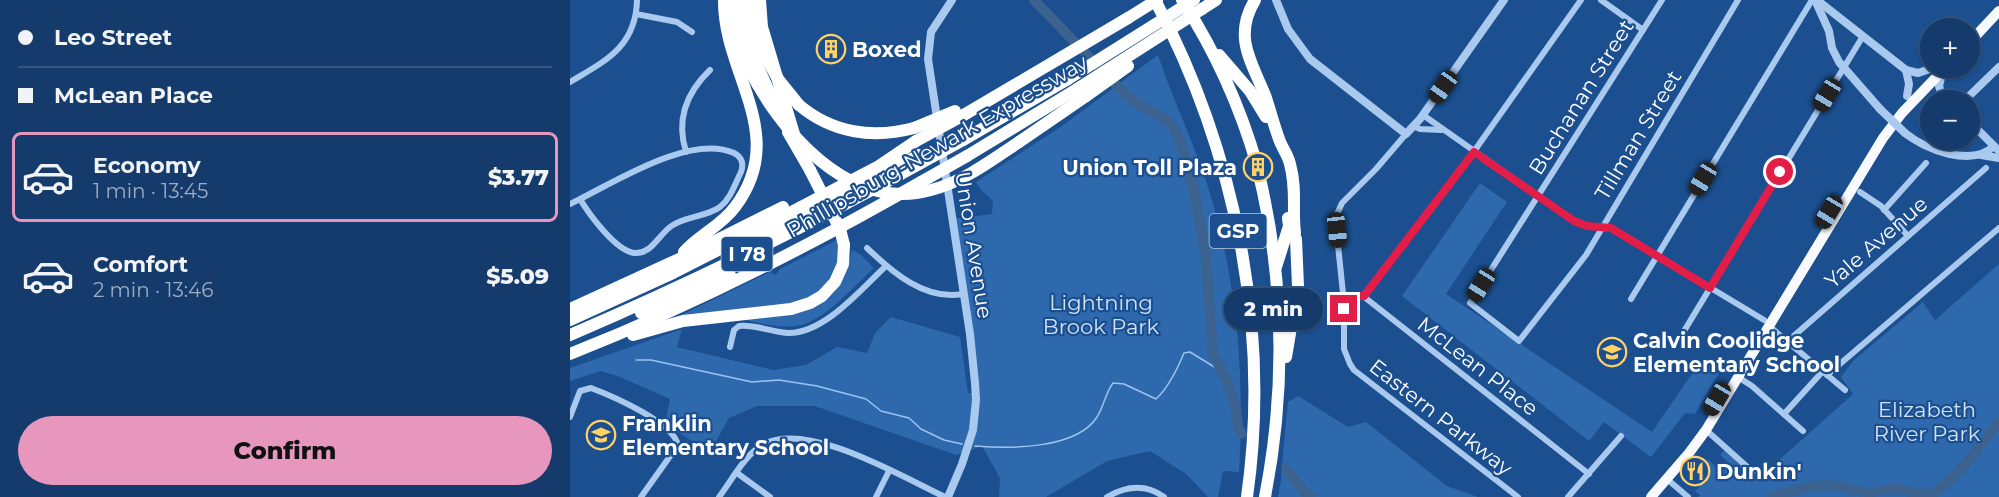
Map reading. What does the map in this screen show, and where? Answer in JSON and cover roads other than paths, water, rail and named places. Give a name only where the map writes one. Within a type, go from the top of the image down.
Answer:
[{"type":"highway","points":[[677,260],[693,242],[715,228],[734,209],[748,183],[754,164],[757,144],[756,124],[728,38],[724,0]]},
{"type":"highway","points":[[732,0],[735,29],[746,63],[768,104],[799,141],[837,172],[872,189],[908,194],[943,187],[1019,142],[1081,92]]},
{"type":"highway","points":[[614,337],[640,334],[683,321],[791,309],[806,305],[822,296],[835,282],[843,264],[844,245],[840,229],[786,128],[752,52],[744,22],[742,0]]},
{"type":"highway","points":[[751,0],[752,17],[759,43],[777,79],[799,105],[827,123],[856,133],[915,135]]},
{"type":"highway","points":[[760,0],[762,27],[784,107],[810,170]]},
{"type":"highway","name":"Phillipsburg-Newark Expressway","points":[[570,335],[684,285],[766,245],[919,160],[1188,3],[1216,0]]},
{"type":"highway","points":[[1980,21],[1999,1]]},
{"type":"highway","name":"Phillipsburg-Newark Expressway","points":[[570,309],[677,260],[1050,66],[1155,2]]},
{"type":"highway","name":"GSP","points":[[1155,2],[1194,83],[1207,117],[1234,213],[1245,274],[1254,365],[1253,418],[1247,497]]},
{"type":"highway","name":"Phillipsburg-Newark Expressway","points":[[570,354],[614,337],[754,272],[893,198],[1081,92],[1188,3]]},
{"type":"highway","name":"GSP","points":[[1188,3],[1234,98],[1258,167],[1268,216],[1280,336],[1279,397],[1265,497]]},
{"type":"highway","points":[[1253,4],[1245,25],[1245,47],[1279,139],[1289,193],[1288,225],[1274,272]]},
{"type":"highway","points":[[1980,31],[1999,11]]},
{"type":"highway","points":[[1207,42],[1250,91],[1288,156],[1293,178],[1296,194],[1294,217],[1298,286],[1279,397]]},
{"type":"highway","points":[[1651,497],[1706,430],[1869,145],[1907,96],[1924,78]]},
{"type":"highway","points":[[1642,497],[1698,429],[1873,152],[1892,126],[1934,78]]},
{"type":"highway","points":[[570,320],[655,281],[879,166],[915,135]]},
{"type":"highway","name":"Phillipsburg-Newark Expressway","points":[[570,326],[654,290],[919,160]]},
{"type":"highway","points":[[570,341],[696,290],[768,257],[842,219],[893,198]]},
{"type":"street","points":[[570,82],[616,53],[629,34],[636,14],[637,0]]},
{"type":"street","name":"Union Avenue","points":[[947,497],[968,448],[975,416],[975,383],[928,59],[931,32],[952,0]]},
{"type":"street","points":[[1276,0],[1288,29],[1310,59],[1406,134],[1423,115],[1504,0]]},
{"type":"street","points":[[1343,296],[1364,296],[1474,152],[1581,0]]},
{"type":"street","points":[[1601,0],[1644,30]]},
{"type":"street","name":"Buchanan Street","points":[[1519,341],[1470,303],[1662,0]]},
{"type":"street","name":"Tillman Street","points":[[1519,341],[1578,268],[1738,0]]},
{"type":"street","points":[[1815,0],[1906,70],[1920,72]]},
{"type":"street","points":[[1815,0],[1829,31],[1833,51],[1843,68],[1905,133],[1925,146],[1939,151],[1966,156],[1980,155],[1999,158]]},
{"type":"street","points":[[1631,299],[1815,0]]},
{"type":"street","points":[[636,14],[677,22],[692,32]]},
{"type":"street","points":[[1829,31],[1838,16]]},
{"type":"street","points":[[1681,336],[1863,36]]},
{"type":"street","points":[[1975,90],[1999,67]]},
{"type":"street","points":[[686,152],[682,130],[684,108],[694,87],[710,70]]},
{"type":"street","points":[[1906,70],[1909,84],[1907,96]]},
{"type":"street","points":[[1423,115],[1581,225],[1611,228],[1766,323],[1845,390]]},
{"type":"street","points":[[1413,126],[1420,129],[1445,131]]},
{"type":"street","points":[[1980,131],[1997,146],[1980,155]]},
{"type":"street","name":"Eastern Parkway","points":[[1406,134],[1377,169],[1345,200],[1338,211],[1336,226],[1343,296],[1344,349],[1354,370],[1518,497]]},
{"type":"street","points":[[570,204],[653,162],[686,152],[719,150],[732,152],[738,156],[743,166],[732,191],[719,207],[673,225],[644,252],[631,253],[622,248],[602,230],[580,199]]},
{"type":"street","points":[[1884,210],[1926,163]]},
{"type":"street","name":"Yale Avenue","points":[[1788,341],[1986,168]]},
{"type":"street","points":[[1860,192],[1884,210],[1908,236]]},
{"type":"street","points":[[1784,414],[1825,373],[1999,228]]},
{"type":"street","points":[[867,248],[901,278],[951,296],[963,294]]},
{"type":"street","points":[[730,347],[734,330],[739,326],[790,333],[818,326],[831,317],[886,266]]},
{"type":"street","name":"McLean Place","points":[[1364,296],[1589,474]]},
{"type":"street","points":[[1738,377],[1803,431]]},
{"type":"street","points":[[570,417],[580,391],[591,388],[652,417],[675,437],[678,445],[641,497]]},
{"type":"street","points":[[1706,430],[1753,472]]},
{"type":"street","points":[[1568,497],[1621,436]]},
{"type":"street","points":[[719,497],[760,447],[774,440],[789,438],[849,451],[947,497]]},
{"type":"street","points":[[876,497],[889,471]]},
{"type":"street","points":[[737,473],[770,497]]},
{"type":"street","points":[[1667,479],[1688,497]]},
{"type":"street","points":[[1107,497],[1135,487],[1154,491],[1164,497]]},
{"type":"street","points":[[1573,492],[1580,497]]},
{"type":"waterway","points":[[1034,0],[1125,94],[1139,105],[1159,115],[1174,128],[1191,176],[1206,256],[1213,355],[1226,379],[1236,408],[1238,427],[1242,434]]},
{"type":"waterway","points":[[975,446],[1024,447],[1059,441],[1074,435],[1087,428],[1097,417],[1113,383],[1124,384],[1156,399],[1172,378],[1184,353],[1190,352],[1221,371]]},
{"type":"waterway","points":[[636,360],[651,360],[752,382],[779,380],[817,386],[866,399],[881,411],[909,418],[921,429],[944,440],[962,444]]},
{"type":"waterway","points":[[1772,497],[1804,488],[1827,485],[1863,492],[1895,489],[1921,494],[1934,493],[1960,470],[1999,422]]},
{"type":"waterway","points":[[1286,469],[1311,497]]},
{"type":"place","name":"Boxed","points":[[831,49]]},
{"type":"place","name":"Union Toll Plaza","points":[[1258,167]]},
{"type":"place","name":"Calvin Coolidge Elementary School","points":[[1612,352]]},
{"type":"place","name":"Franklin Elementary School","points":[[601,435]]},
{"type":"place","name":"Dunkin'","points":[[1695,471]]},
{"type":"park label","name":"Lightning Brook Park","points":[[1101,314]]},
{"type":"park label","name":"Elizabeth River Park","points":[[1927,421]]}]
